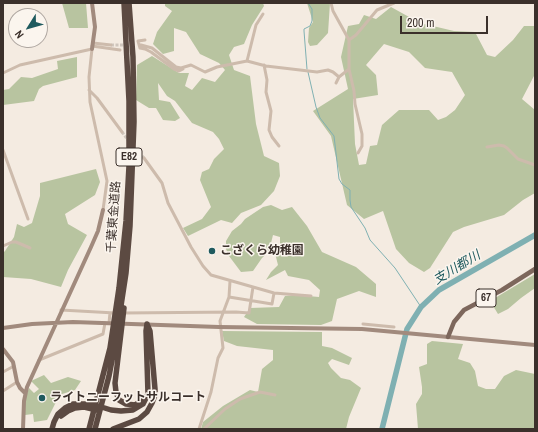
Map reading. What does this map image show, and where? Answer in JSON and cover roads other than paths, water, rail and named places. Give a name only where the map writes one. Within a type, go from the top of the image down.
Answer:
[{"type":"highway","name":"千葉東金道路","points":[[94,429],[96,415],[109,376],[118,328],[129,166],[129,101],[124,3]]},
{"type":"highway","name":"千葉東金道路","points":[[118,311],[127,279],[126,273],[132,203],[134,130],[129,3]]},
{"type":"highway","points":[[118,311],[115,388],[117,396],[122,402],[132,405],[141,401],[148,391]]},
{"type":"highway","points":[[113,429],[135,421],[144,415],[152,404],[155,395],[150,331],[148,324]]},
{"type":"highway","points":[[52,429],[58,414],[72,404],[86,403],[116,411],[129,411],[143,404],[147,397],[148,391],[146,331],[148,324]]},
{"type":"highway","points":[[56,429],[57,423],[62,416],[75,408],[89,408],[124,415],[136,412],[143,408],[148,402],[155,389]]},
{"type":"highway","name":"千葉東金道路","points":[[89,429],[96,415]]},
{"type":"main road","name":"67","points":[[448,337],[454,322],[464,310],[502,290],[535,270]]},
{"type":"street","points":[[23,429],[25,392],[93,244],[98,231],[107,186],[89,90],[95,27],[92,3]]},
{"type":"street","points":[[331,3],[333,11],[349,40],[349,69],[362,134],[362,146],[358,153]]},
{"type":"street","points":[[349,40],[356,35],[377,10],[394,3]]},
{"type":"street","points":[[247,61],[256,25],[263,14]]},
{"type":"street","points":[[145,40],[138,41],[140,48],[151,52],[174,69],[181,70],[184,67]]},
{"type":"street","points":[[141,45],[152,48],[176,67],[181,68],[191,65],[205,72],[217,67],[247,61],[264,65],[321,72],[328,70],[339,77]]},
{"type":"street","points":[[92,46],[120,50]]},
{"type":"street","points":[[3,73],[16,66],[92,46],[111,46]]},
{"type":"street","points":[[264,65],[267,80],[266,92],[272,115],[269,130],[279,146]]},
{"type":"street","points":[[336,83],[339,77],[349,69]]},
{"type":"street","points":[[89,90],[97,98],[122,132]]},
{"type":"street","points":[[488,148],[499,145],[504,146],[518,159],[535,165]]},
{"type":"street","points":[[3,150],[28,218]]},
{"type":"street","points":[[144,158],[162,183],[168,203],[176,220],[203,266],[211,275],[274,293],[311,296]]},
{"type":"street","points":[[3,167],[8,165]]},
{"type":"street","points":[[3,246],[12,242],[19,243],[30,248]]},
{"type":"street","points":[[199,429],[211,392],[218,358],[224,348],[220,321],[229,298],[230,281]]},
{"type":"street","points":[[62,310],[249,313],[253,287]]},
{"type":"street","points":[[229,298],[272,304],[274,293]]},
{"type":"street","points":[[39,360],[103,334],[107,323],[118,311]]},
{"type":"street","points":[[3,328],[32,324],[107,323],[220,327],[392,329]]},
{"type":"street","points":[[364,329],[364,324],[392,329],[400,333],[535,345]]},
{"type":"street","points":[[3,349],[12,359],[17,382],[20,388],[25,392]]},
{"type":"street","points":[[3,372],[14,366]]},
{"type":"street","points":[[3,391],[17,382]]},
{"type":"street","points":[[204,429],[225,409],[240,399],[260,392],[275,395]]},
{"type":"waterway","points":[[307,69],[304,29],[310,26],[312,21],[312,9],[308,3]]},
{"type":"waterway","points":[[308,72],[320,118],[334,136],[339,179],[342,184],[350,190],[351,207],[365,228],[370,240],[395,268],[421,307]]},
{"type":"waterway","name":"支川都川","points":[[382,429],[407,329],[421,307],[439,290],[535,235]]},
{"type":"tunnel","points":[[111,45],[127,45]]},
{"type":"tunnel","points":[[122,132],[128,140]]},
{"type":"tunnel","points":[[133,146],[144,158]]},
{"type":"place","name":"こざくら幼稚園","points":[[212,251]]},
{"type":"place","name":"ライトニーフットサルコート","points":[[42,398]]}]
